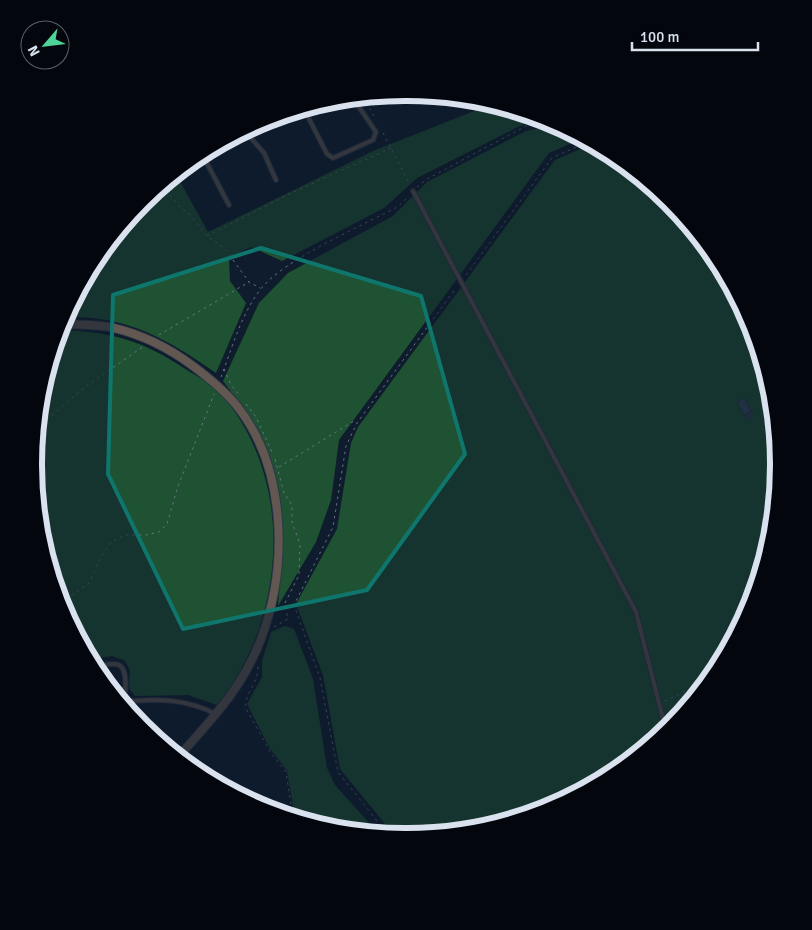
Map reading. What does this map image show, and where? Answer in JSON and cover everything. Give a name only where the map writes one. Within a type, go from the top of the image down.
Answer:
[{"type":"street","points":[[71,325],[115,328],[151,340],[180,356],[218,384],[238,408],[260,444],[269,471],[275,497],[278,536],[272,603],[248,669],[232,695],[183,751]]},
{"type":"lane","points":[[307,115],[327,154],[334,158],[373,140],[376,132],[360,105]]},
{"type":"lane","points":[[250,136],[264,153],[276,180]]},
{"type":"lane","points":[[206,162],[229,205]]},
{"type":"lane","points":[[413,191],[636,612],[664,721]]},
{"type":"lane","points":[[103,665],[116,664],[121,666],[124,672],[125,694]]},
{"type":"lane","points":[[131,702],[152,699],[183,701],[198,705],[216,714]]},
{"type":"path","points":[[367,104],[377,122]]},
{"type":"path","points":[[382,131],[413,191],[427,179],[526,126],[533,125]]},
{"type":"path","points":[[383,828],[338,772],[320,678],[294,605],[332,527],[346,446],[357,423],[552,158],[579,145]]},
{"type":"path","points":[[206,236],[289,194],[390,148]]},
{"type":"path","points":[[169,190],[178,205],[192,217],[206,236],[225,249],[249,282],[260,289]]},
{"type":"path","points":[[46,421],[85,387],[151,340],[249,282]]},
{"type":"path","points":[[269,471],[278,468],[354,420]]},
{"type":"path","points":[[660,704],[692,688]]},
{"type":"highlighted area","points":[[261,248],[421,296],[465,454],[367,590],[183,629],[108,474],[113,295]]},
{"type":"green space","points":[[480,109],[529,123],[417,178],[384,208],[282,261],[251,247],[229,257],[230,281],[246,303],[216,373],[163,340],[145,332],[108,320],[74,317],[91,283],[118,244],[149,208],[180,181],[208,232],[373,151]]},
{"type":"green space","points":[[542,128],[573,142],[549,153],[339,440],[331,500],[316,542],[278,606],[282,535],[278,492],[273,470],[255,425],[223,381],[259,303],[288,273],[393,216],[427,182],[526,131]]},
{"type":"green space","points":[[584,148],[608,163],[646,192],[679,225],[694,244],[721,283],[732,304],[757,371],[767,446],[765,520],[752,574],[732,626],[721,647],[694,686],[663,722],[646,738],[608,767],[588,780],[545,801],[500,816],[477,822],[430,828],[388,828],[340,769],[323,675],[296,604],[337,529],[351,443],[358,427],[555,160]]},
{"type":"green space","points":[[68,330],[113,336],[143,346],[173,361],[218,391],[245,429],[262,467],[271,508],[273,550],[269,591],[258,632],[240,670],[217,705],[188,695],[135,696],[129,688],[130,670],[124,660],[112,656],[98,658],[91,647],[70,604],[49,536],[43,489],[43,441],[49,394]]},
{"type":"green space","points":[[285,626],[294,629],[313,679],[327,768],[335,785],[373,827],[335,822],[294,810],[287,771],[269,747],[247,704],[262,677],[262,661],[271,632]]},
{"type":"building","points":[[744,398],[751,411],[744,415],[737,402]]}]
